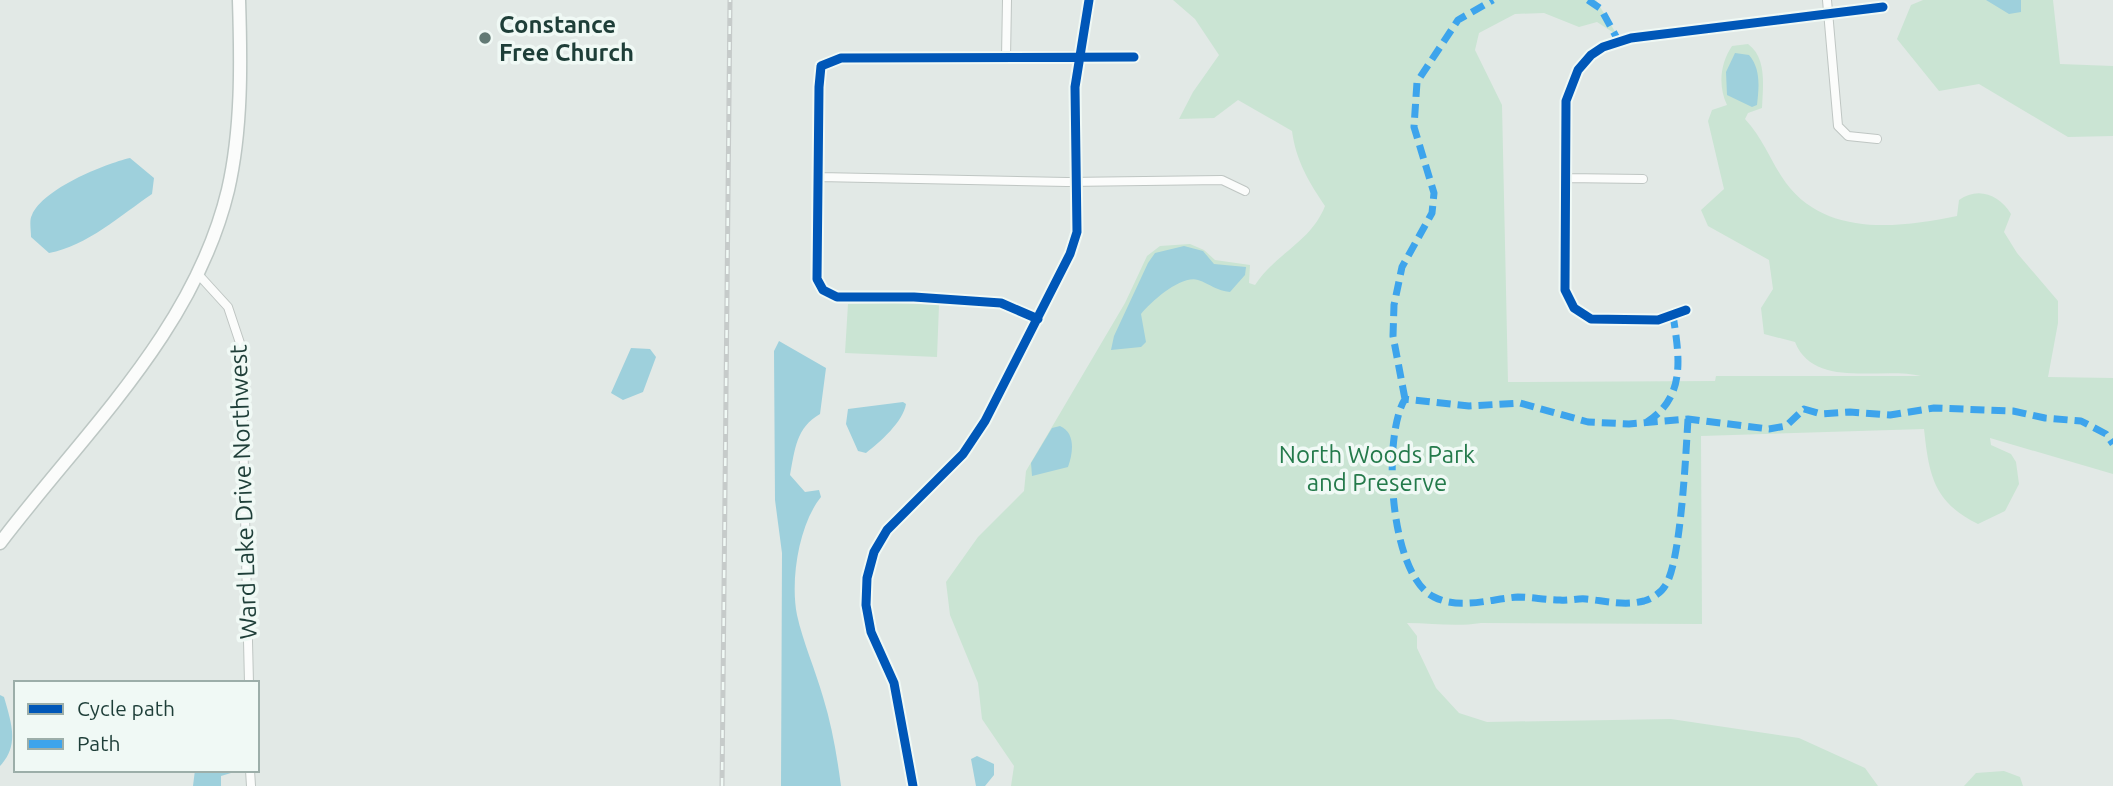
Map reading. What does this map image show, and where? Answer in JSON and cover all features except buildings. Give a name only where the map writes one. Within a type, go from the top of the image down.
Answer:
[{"type":"main road","points":[[0,543],[159,344],[184,303],[215,233],[228,189],[235,146],[239,96],[239,0]]},
{"type":"street","points":[[1006,58],[1007,0]]},
{"type":"street","points":[[913,786],[894,683],[872,632],[866,605],[867,578],[874,552],[887,530],[963,454],[985,421],[1074,243],[1077,182],[1075,87],[1089,0]]},
{"type":"street","points":[[1827,0],[1836,118],[1843,134],[1855,139],[1877,139]]},
{"type":"street","points":[[1686,310],[1658,320],[1591,319],[1574,308],[1565,290],[1565,107],[1568,91],[1578,70],[1603,47],[1631,38],[1883,7]]},
{"type":"street","points":[[1038,319],[1001,303],[915,297],[837,297],[823,290],[817,279],[818,87],[821,66],[841,58],[1134,57]]},
{"type":"street","points":[[819,177],[1077,182],[1222,180],[1245,191]]},
{"type":"street","points":[[1565,177],[1643,179]]},
{"type":"street","name":"Ward Lake Drive Northwest","points":[[197,273],[228,307],[242,346],[249,681]]},
{"type":"green space","name":"North Woods Park and Preserve","points":[[1173,0],[1596,0],[1617,35],[1597,22],[1579,27],[1544,13],[1515,14],[1479,33],[1475,50],[1502,105],[1508,382],[1715,381],[1716,376],[1921,376],[1833,371],[1817,366],[1804,357],[1795,342],[1764,334],[1761,308],[1773,289],[1769,260],[1708,226],[1701,210],[1724,189],[1708,121],[1712,110],[1727,105],[1722,90],[1722,75],[1732,46],[1748,44],[1761,64],[1762,108],[1748,113],[1745,119],[1758,135],[1786,183],[1802,200],[1821,213],[1865,224],[1911,224],[1957,216],[1959,200],[1981,193],[1995,198],[2006,207],[2011,214],[2004,232],[2017,253],[2058,301],[2058,323],[2048,377],[2113,378],[2113,474],[1990,438],[1991,445],[2011,454],[2016,462],[2019,484],[2005,511],[1978,524],[1951,506],[1942,496],[1931,473],[1924,429],[1701,436],[1702,624],[1407,623],[1417,636],[1417,648],[1436,688],[1459,713],[1487,722],[1671,719],[1799,738],[1865,768],[1878,786],[1011,786],[1014,766],[982,719],[978,683],[950,615],[946,582],[978,537],[1024,491],[1026,471],[1125,303],[1147,256],[1160,246],[1190,244],[1204,250],[1215,260],[1250,265],[1249,283],[1255,285],[1273,264],[1311,229],[1325,206],[1304,171],[1292,131],[1238,100],[1214,118],[1179,119],[1193,92],[1219,55],[1195,19]]},
{"type":"green space","points":[[1923,0],[2053,0],[2060,64],[2113,66],[2113,136],[2068,137],[1979,84],[1939,91],[1897,39],[1911,5]]},
{"type":"green space","points":[[848,304],[939,305],[937,357],[845,353]]},
{"type":"green space","points":[[2004,771],[2020,777],[2023,786],[1964,786],[1976,773]]},
{"type":"water","points":[[1986,0],[2021,0],[2021,12],[2009,14]]},
{"type":"water","points":[[1735,53],[1749,55],[1756,66],[1758,98],[1757,105],[1752,107],[1727,95],[1726,72]]},
{"type":"water","points":[[130,158],[154,178],[152,194],[103,229],[63,249],[49,253],[31,237],[31,217],[38,205],[48,196],[90,172]]},
{"type":"water","points":[[1184,246],[1203,251],[1214,264],[1246,267],[1245,275],[1230,292],[1191,279],[1175,285],[1141,314],[1146,342],[1141,347],[1111,350],[1114,336],[1155,253]]},
{"type":"water","points":[[779,341],[826,368],[820,414],[801,433],[790,475],[805,492],[819,490],[821,497],[807,522],[798,553],[795,601],[829,719],[841,786],[781,786],[782,553],[775,500],[774,351]]},
{"type":"water","points":[[631,348],[650,349],[656,357],[643,392],[623,400],[611,393]]},
{"type":"water","points":[[903,402],[906,404],[904,411],[890,431],[866,453],[858,451],[846,424],[848,409]]},
{"type":"water","points":[[1060,426],[1071,438],[1072,450],[1068,467],[1032,476],[1031,463],[1052,428]]},
{"type":"water","points":[[0,695],[4,697],[9,715],[12,742],[0,766]]},
{"type":"water","points":[[977,756],[994,764],[994,775],[985,786],[976,786],[971,759]]},
{"type":"water","points":[[195,772],[231,772],[221,776],[221,786],[193,786]]},
{"type":"railway","points":[[722,786],[730,0]]},
{"type":"marked path","points":[[1405,399],[1393,336],[1394,305],[1402,267],[1432,213],[1434,193],[1414,127],[1417,82],[1458,20],[1493,0]]},
{"type":"marked path","points":[[1588,0],[1601,9],[1619,42]]},
{"type":"marked path","points":[[1647,422],[1660,412],[1674,388],[1678,360],[1673,315]]},
{"type":"marked path","points":[[1688,419],[1682,506],[1675,555],[1665,586],[1653,597],[1629,603],[1518,597],[1454,603],[1434,597],[1419,584],[1407,562],[1394,504],[1394,442],[1398,417],[1405,399],[1469,406],[1520,403],[1588,422],[1629,424],[1688,419],[1769,429],[1786,426],[1804,409],[1821,414],[1850,412],[1890,415],[1934,408],[2013,411],[2045,418],[2081,421],[2106,434],[2113,444]]},
{"type":"cycle path","points":[[913,786],[894,683],[871,632],[866,605],[867,578],[874,552],[887,530],[963,454],[985,421],[1070,254],[1077,232],[1075,87],[1089,0]]},
{"type":"cycle path","points":[[1686,310],[1658,320],[1591,319],[1574,308],[1565,290],[1566,101],[1578,70],[1591,55],[1603,47],[1631,38],[1883,7]]},
{"type":"cycle path","points":[[1038,319],[1001,303],[914,297],[837,297],[823,290],[817,279],[821,66],[841,58],[1134,57]]},
{"type":"place","name":"Constance Free Church","points":[[485,38]]}]
